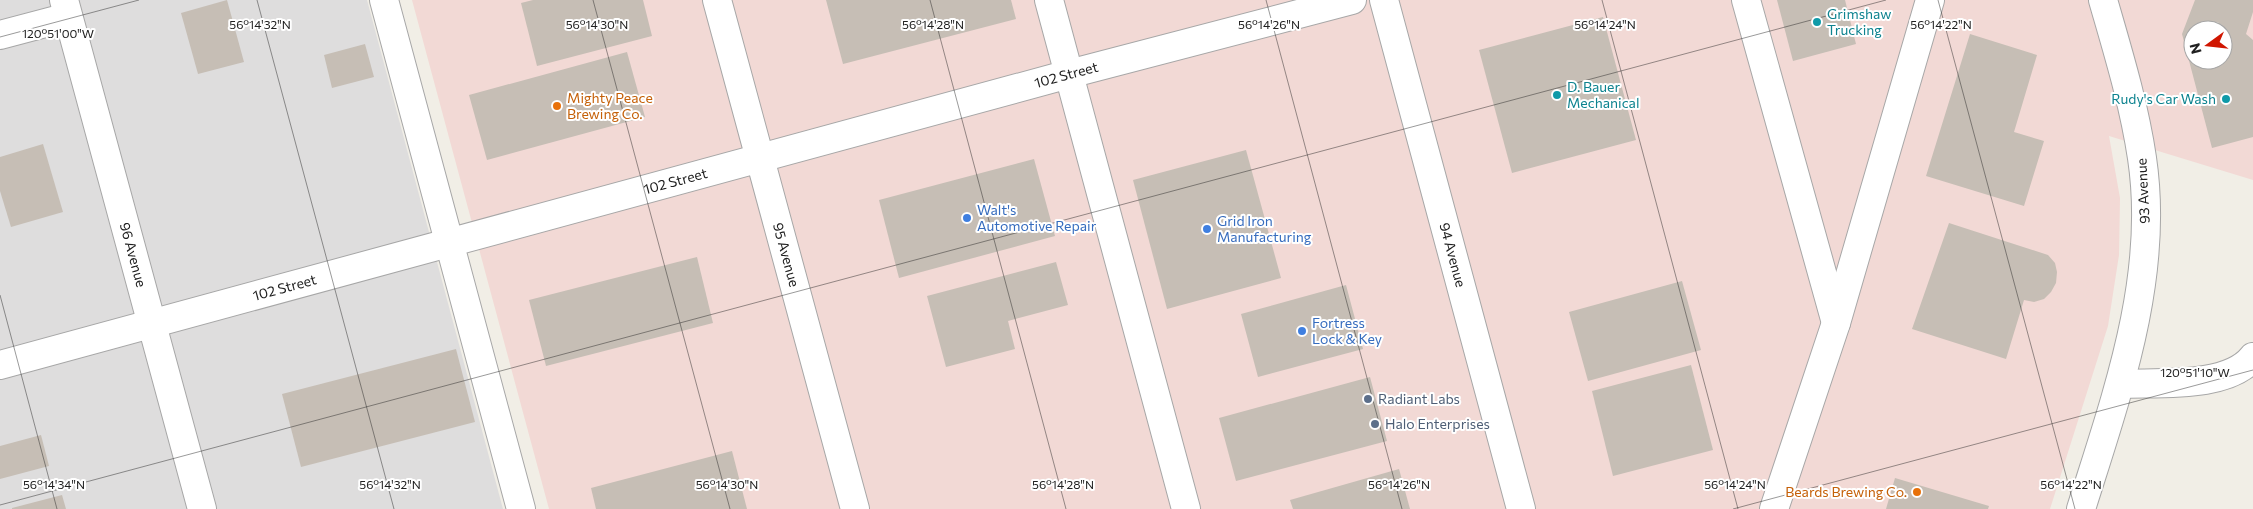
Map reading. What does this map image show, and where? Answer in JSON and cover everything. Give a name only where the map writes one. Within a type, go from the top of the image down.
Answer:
[{"type":"street","points":[[384,0],[521,509]]},
{"type":"street","name":"95 Avenue","points":[[717,0],[855,509]]},
{"type":"street","points":[[1049,0],[1186,509]]},
{"type":"street","name":"102 Street","points":[[0,365],[1069,74],[1352,0]]},
{"type":"street","name":"94 Avenue","points":[[1384,0],[1521,509]]},
{"type":"street","points":[[1746,0],[1836,323]]},
{"type":"street","points":[[1774,509],[1836,323],[1930,0]]},
{"type":"street","name":"93 Avenue","points":[[2081,509],[2120,384],[2139,296],[2147,224],[2143,159],[2126,80],[2103,0]]},
{"type":"street","points":[[0,35],[66,9]]},
{"type":"street","name":"96 Avenue","points":[[66,9],[202,509]]},
{"type":"street","points":[[2120,384],[2187,382],[2222,377],[2253,358]]},
{"type":"shaded area","points":[[0,0],[367,0],[503,509],[0,509]]},
{"type":"shaded area","points":[[412,0],[2253,0],[2253,180],[2109,136],[2120,198],[2119,255],[2108,326],[2050,509],[549,509]]},
{"type":"building","points":[[227,0],[244,62],[198,74],[181,13]]},
{"type":"building","points":[[533,0],[643,0],[652,36],[537,66],[521,3]]},
{"type":"building","points":[[826,0],[1011,0],[1016,19],[843,64]]},
{"type":"building","name":"Grimshaw Trucking","points":[[1777,0],[1845,0],[1856,44],[1793,61]]},
{"type":"building","name":"Rudy's Car Wash","points":[[2195,0],[2253,0],[2253,12],[2246,34],[2253,40],[2253,137],[2212,148],[2191,70],[2233,70],[2233,20],[2187,20]]},
{"type":"building","name":"D. Bauer Mechanical","points":[[1603,17],[1636,140],[1512,173],[1479,50]]},
{"type":"building","points":[[1970,34],[2037,55],[2014,132],[2044,141],[2024,206],[1926,176]]},
{"type":"building","points":[[365,44],[374,77],[332,88],[324,55]]},
{"type":"building","name":"Mighty Peace Brewing Co.","points":[[627,52],[645,117],[487,160],[469,95]]},
{"type":"building","points":[[43,144],[63,212],[11,227],[0,191],[0,157]]},
{"type":"building","name":"Grid Iron Manufacturing","points":[[1246,150],[1281,278],[1167,309],[1133,180]]},
{"type":"building","name":"Walt's Automotive Repair","points":[[1034,159],[1055,236],[899,278],[879,200]]},
{"type":"building","points":[[1949,223],[2048,255],[2055,263],[2057,272],[2056,283],[2051,292],[2044,299],[2034,302],[2024,300],[2006,359],[1912,329]]},
{"type":"building","points":[[697,257],[713,323],[546,366],[529,300]]},
{"type":"building","points":[[1056,262],[1068,305],[1008,321],[1015,349],[946,367],[927,296]]},
{"type":"building","points":[[1682,281],[1701,350],[1588,381],[1569,312]]},
{"type":"building","name":"Fortress Lock & Key","points":[[1346,285],[1363,349],[1258,377],[1241,314]]},
{"type":"building","points":[[456,349],[475,422],[301,467],[282,394]]},
{"type":"building","points":[[1691,365],[1713,450],[1613,476],[1592,391]]},
{"type":"building","points":[[1370,377],[1387,441],[1236,481],[1219,418]]},
{"type":"building","points":[[41,435],[49,466],[0,479],[0,446]]},
{"type":"building","points":[[732,451],[747,509],[596,509],[591,488]]},
{"type":"building","points":[[1399,469],[1410,509],[1293,509],[1290,500]]},
{"type":"building","name":"Beards Brewing Co.","points":[[1895,478],[1989,506],[1988,509],[1886,509]]},
{"type":"building","points":[[62,495],[66,509],[12,509],[12,508]]},
{"type":"place","name":"Grimshaw Trucking","points":[[1817,22]]},
{"type":"place","name":"D. Bauer Mechanical","points":[[1557,95]]},
{"type":"place","name":"Rudy's Car Wash","points":[[2226,99]]},
{"type":"place","name":"Mighty Peace Brewing Co.","points":[[557,106]]},
{"type":"place","name":"Walt's Automotive Repair","points":[[967,218]]},
{"type":"place","name":"Grid Iron Manufacturing","points":[[1207,229]]},
{"type":"place","name":"Fortress Lock & Key","points":[[1302,331]]},
{"type":"place","name":"Radiant Labs","points":[[1368,399]]},
{"type":"place","name":"Halo Enterprises","points":[[1375,424]]},
{"type":"place","name":"Beards Brewing Co.","points":[[1917,492]]}]
